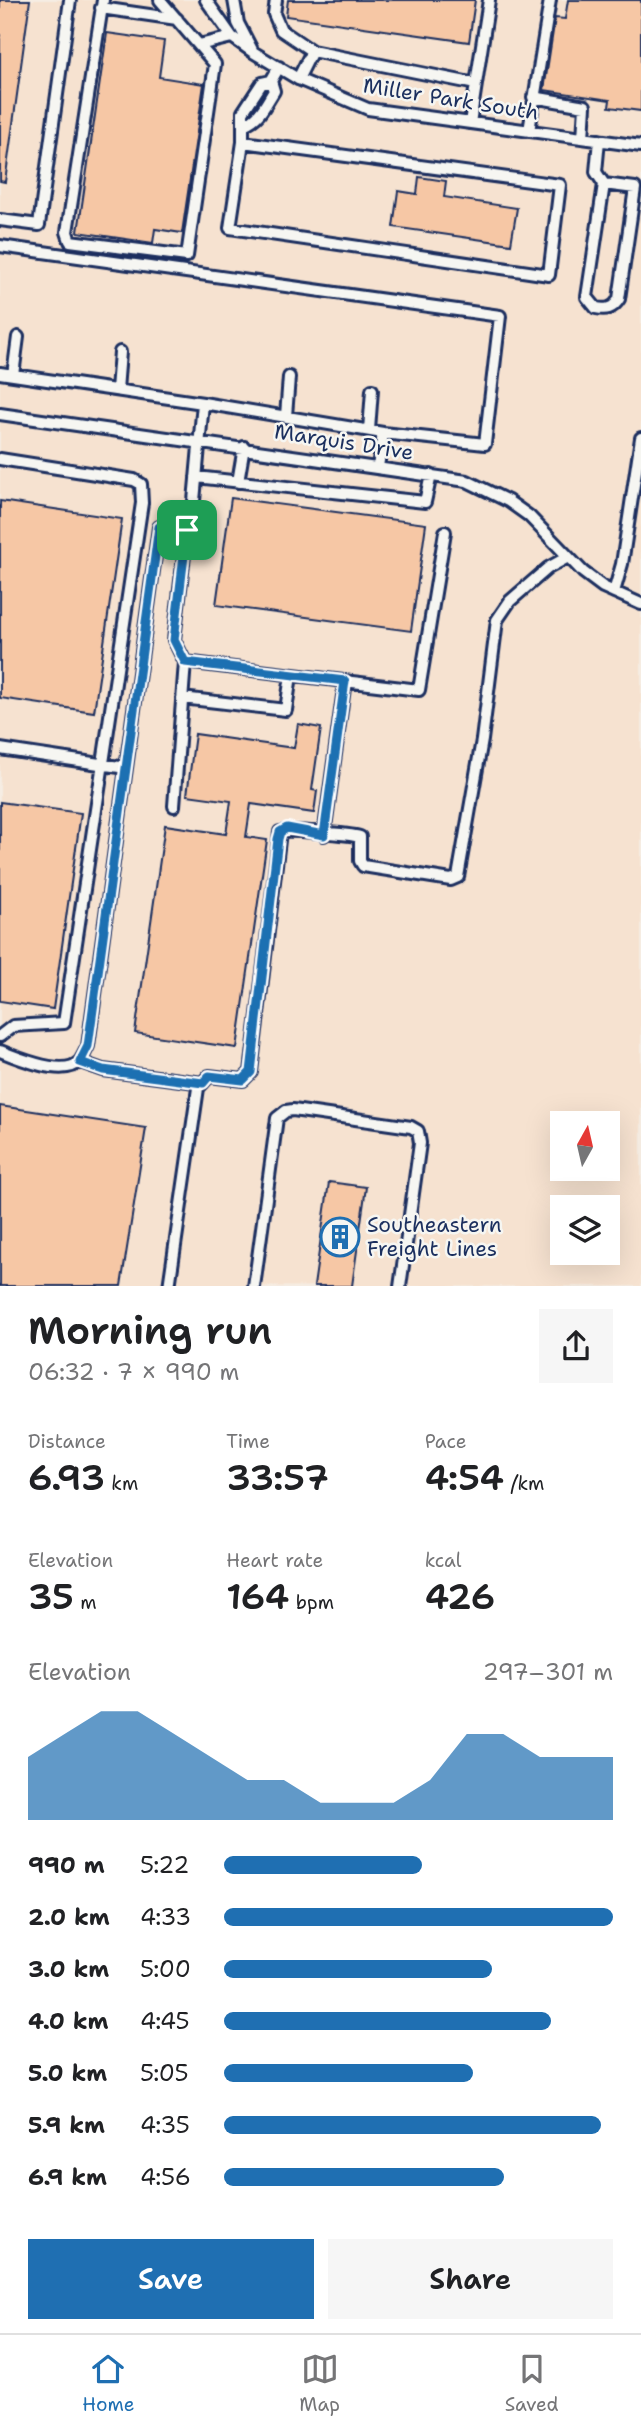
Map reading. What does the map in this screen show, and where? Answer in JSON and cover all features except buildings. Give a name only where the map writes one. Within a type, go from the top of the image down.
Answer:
[{"type":"street","points":[[0,220],[39,225],[70,0]]},
{"type":"street","points":[[160,0],[177,19],[215,64],[187,256],[70,241],[67,232],[102,4],[177,19]]},
{"type":"street","name":"Miller Park South","points":[[206,0],[232,37],[253,52],[298,79],[368,109],[641,146]]},
{"type":"street","points":[[234,0],[238,23],[253,52]]},
{"type":"street","points":[[276,0],[274,14],[281,30],[312,51],[476,84]]},
{"type":"street","points":[[470,123],[489,0]]},
{"type":"street","points":[[529,131],[550,0]]},
{"type":"street","points":[[199,45],[232,37]]},
{"type":"street","points":[[298,79],[312,51]]},
{"type":"street","points":[[243,142],[560,185],[549,275],[230,228],[243,142],[243,112],[262,83],[271,81],[279,67]]},
{"type":"street","points":[[533,97],[585,106],[583,138]]},
{"type":"street","points":[[599,140],[596,172],[604,184],[587,297],[596,308],[604,310],[619,299],[635,188],[604,184]]},
{"type":"street","points":[[0,246],[500,316],[485,444],[383,433],[0,373]]},
{"type":"street","points":[[13,374],[18,337]]},
{"type":"street","points":[[117,390],[120,352]]},
{"type":"street","points":[[286,416],[289,377]]},
{"type":"street","points":[[369,430],[372,390]]},
{"type":"street","points":[[174,806],[185,662],[174,640],[203,403]]},
{"type":"street","name":"Marquis Drive","points":[[0,414],[244,446],[467,481],[509,500],[529,516],[583,572],[614,592],[641,604]]},
{"type":"street","points":[[378,467],[383,433]]},
{"type":"street","points":[[614,592],[622,564],[641,438]]},
{"type":"street","points":[[238,482],[244,446]]},
{"type":"street","points":[[0,458],[141,484],[142,503],[64,1023],[13,1026],[0,1036]]},
{"type":"street","points":[[196,477],[425,502],[431,475]]},
{"type":"street","points":[[0,1051],[32,1064],[69,1068],[80,1062],[88,1046],[159,527],[187,530]]},
{"type":"street","points":[[185,662],[419,690],[445,532]]},
{"type":"street","points":[[169,1286],[198,1088],[209,1076],[243,1080],[251,1072],[280,832],[287,828],[324,835],[360,837],[360,861],[363,866],[451,880],[457,877],[482,740],[497,620],[519,593],[548,568],[568,557]]},
{"type":"street","points":[[182,698],[286,710],[291,675]]},
{"type":"street","points":[[324,835],[345,681]]},
{"type":"street","points":[[0,749],[126,768]]},
{"type":"street","points":[[80,1062],[103,1070],[203,1083]]},
{"type":"street","points":[[254,1286],[276,1122],[281,1113],[293,1110],[418,1130],[420,1143],[400,1286]]},
{"type":"shaded area","points":[[0,0],[641,0],[641,1286],[0,1286]]},
{"type":"place","name":"Southeastern Freight Lines","points":[[340,1237]]},
{"type":"route","points":[[159,527],[187,530],[174,640],[185,662],[345,681],[324,835],[287,828],[280,832],[278,839],[251,1072],[247,1079],[243,1080],[209,1076],[203,1083],[103,1070],[80,1062],[88,1046],[159,527]]}]
